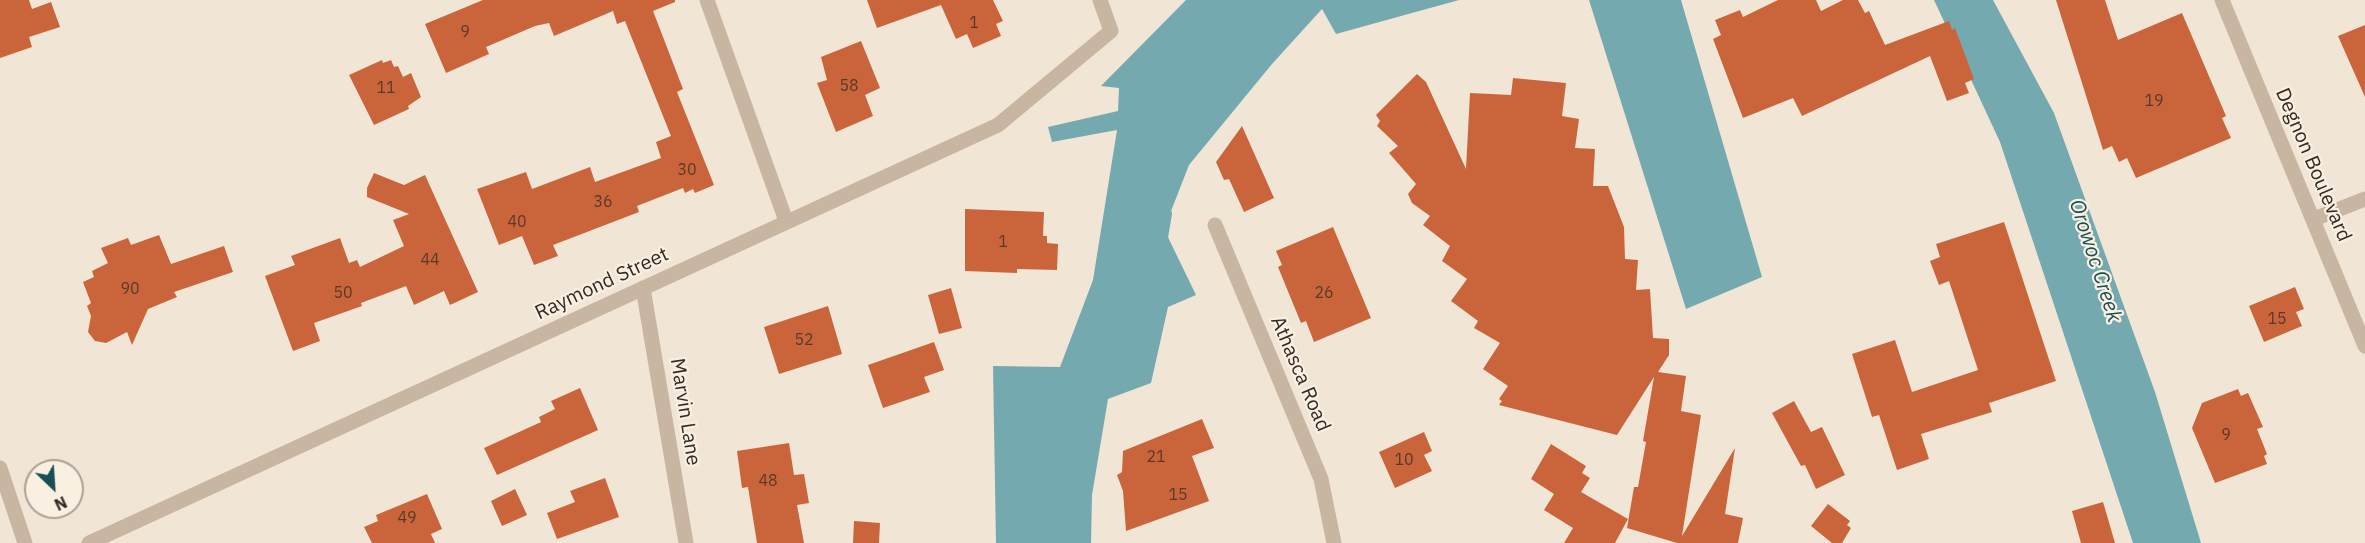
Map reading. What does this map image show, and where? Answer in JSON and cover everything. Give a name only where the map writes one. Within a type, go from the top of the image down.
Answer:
[{"type":"street","points":[[706,0],[786,221]]},
{"type":"street","name":"Raymond Street","points":[[89,543],[998,125],[1111,31],[1100,0]]},
{"type":"street","name":"Degnon Boulevard","points":[[2222,0],[2365,346]]},
{"type":"street","points":[[2314,219],[2365,199]]},
{"type":"street","name":"Athasca Road","points":[[1215,225],[1321,479],[1334,543]]},
{"type":"street","name":"Marvin Lane","points":[[643,288],[686,543]]},
{"type":"street","points":[[0,468],[25,543]]},
{"type":"water","points":[[1186,0],[1459,0],[1336,34],[1322,9],[1272,64],[1189,165],[1164,229],[1196,295],[1168,307],[1151,383],[1108,399],[1092,495],[1091,543],[996,543],[993,366],[1060,367],[1093,280],[1117,130],[1052,142],[1048,127],[1118,111],[1119,88],[1101,86]]},
{"type":"water","points":[[1589,0],[1681,0],[1762,277],[1686,309]]},
{"type":"water","name":"Orowoc Creek","points":[[1934,0],[1993,0],[2054,113],[2155,392],[2201,543],[2133,543],[2000,142]]},
{"type":"building","points":[[0,0],[29,0],[32,9],[51,2],[60,27],[29,37],[32,47],[0,58]]},
{"type":"building","points":[[483,0],[675,0],[653,11],[683,89],[677,92],[714,185],[695,193],[693,189],[685,193],[683,188],[637,206],[639,212],[553,245],[558,256],[534,265],[522,236],[499,245],[477,189],[526,172],[532,189],[590,167],[595,182],[661,158],[656,142],[671,136],[625,21],[617,24],[613,11],[554,36],[549,23],[535,26],[486,47],[489,54],[446,73],[425,24]]},
{"type":"building","points":[[867,0],[993,0],[1003,21],[996,24],[1001,36],[973,48],[967,34],[956,39],[941,5],[877,28]]},
{"type":"building","points":[[1778,0],[1816,0],[1821,11],[1843,0],[1858,0],[1865,13],[1869,11],[1885,45],[1949,21],[1952,30],[1955,28],[1974,79],[1965,83],[1969,93],[1947,101],[1930,56],[1802,116],[1793,98],[1743,118],[1713,39],[1721,35],[1715,20],[1740,10],[1743,17]]},
{"type":"building","points":[[2056,0],[2105,0],[2118,40],[2182,13],[2226,116],[2222,118],[2231,138],[2136,178],[2127,158],[2119,162],[2112,146],[2103,150]]},
{"type":"building","points":[[2365,25],[2365,97],[2338,36]]},
{"type":"building","points":[[861,41],[880,88],[865,95],[873,116],[836,132],[817,83],[827,80],[821,57]]},
{"type":"building","points":[[382,60],[383,63],[391,60],[394,67],[398,66],[403,77],[411,73],[421,97],[408,106],[409,109],[374,125],[349,75]]},
{"type":"building","points":[[1417,74],[1426,82],[1466,169],[1470,93],[1511,95],[1513,78],[1566,83],[1562,116],[1579,119],[1575,148],[1595,149],[1593,186],[1608,186],[1624,227],[1625,259],[1638,260],[1636,290],[1650,289],[1653,338],[1669,339],[1669,355],[1658,372],[1686,376],[1681,411],[1701,415],[1682,536],[1735,448],[1725,514],[1743,518],[1738,543],[1677,543],[1627,528],[1634,487],[1638,487],[1654,377],[1617,435],[1499,405],[1502,401],[1499,399],[1508,386],[1483,369],[1500,343],[1474,328],[1478,321],[1451,301],[1467,279],[1442,261],[1450,246],[1423,225],[1430,216],[1412,203],[1408,194],[1416,184],[1389,153],[1398,146],[1377,126],[1380,121],[1376,115]]},
{"type":"building","points":[[1242,126],[1274,198],[1244,212],[1229,179],[1224,180],[1216,162]]},
{"type":"building","points":[[374,173],[404,185],[425,175],[478,292],[450,305],[444,291],[414,305],[406,286],[361,303],[362,306],[314,323],[320,341],[293,351],[265,276],[295,265],[291,256],[340,238],[349,263],[357,260],[360,267],[404,246],[393,220],[409,214],[367,197],[367,188]]},
{"type":"building","points":[[965,209],[1044,212],[1043,236],[1047,236],[1047,243],[1058,244],[1057,270],[1017,269],[1017,273],[965,271]]},
{"type":"building","points":[[2004,222],[2056,381],[1989,403],[1992,412],[1921,434],[1929,459],[1897,470],[1879,415],[1872,417],[1852,354],[1895,340],[1912,392],[1978,370],[1949,281],[1939,285],[1930,261],[1940,257],[1936,244]]},
{"type":"building","points":[[1333,227],[1371,318],[1314,342],[1306,321],[1301,323],[1278,267],[1282,265],[1276,251]]},
{"type":"building","points":[[159,235],[171,264],[224,246],[233,272],[174,292],[177,297],[148,309],[132,345],[127,332],[106,343],[95,341],[88,332],[91,316],[87,306],[91,303],[83,282],[94,277],[92,271],[108,263],[101,248],[128,238],[131,245]]},
{"type":"building","points":[[2295,287],[2304,309],[2296,312],[2302,326],[2264,342],[2249,306]]},
{"type":"building","points":[[951,288],[962,328],[939,334],[928,295]]},
{"type":"building","points":[[828,306],[842,354],[779,374],[764,327]]},
{"type":"building","points":[[934,342],[944,370],[924,377],[930,392],[883,408],[868,365]]},
{"type":"building","points":[[580,388],[598,430],[497,475],[484,448],[541,422],[539,417],[555,409],[551,401]]},
{"type":"building","points":[[2238,389],[2241,396],[2248,393],[2263,427],[2257,429],[2267,454],[2264,456],[2267,464],[2215,483],[2192,428],[2202,403]]},
{"type":"building","points":[[1794,401],[1811,432],[1822,427],[1845,475],[1816,489],[1805,465],[1801,466],[1772,413]]},
{"type":"building","points":[[1202,419],[1214,448],[1192,456],[1209,501],[1126,531],[1123,491],[1117,475],[1122,472],[1123,451]]},
{"type":"building","points":[[1424,432],[1432,451],[1424,455],[1432,471],[1395,488],[1379,452]]},
{"type":"building","points":[[789,443],[794,475],[804,474],[809,503],[797,505],[804,543],[757,543],[748,487],[742,488],[737,451]]},
{"type":"building","points":[[1551,444],[1586,466],[1582,473],[1590,478],[1581,492],[1628,519],[1615,543],[1564,543],[1573,528],[1544,510],[1554,494],[1531,479]]},
{"type":"building","points":[[605,478],[619,517],[557,539],[547,513],[575,502],[570,491]]},
{"type":"building","points":[[515,489],[527,515],[502,526],[491,501]]},
{"type":"building","points":[[427,494],[442,529],[431,534],[435,543],[372,543],[364,527],[378,521],[376,515]]},
{"type":"building","points":[[2103,502],[2115,543],[2081,543],[2072,511]]},
{"type":"building","points":[[1828,504],[1850,521],[1847,525],[1851,528],[1842,543],[1832,543],[1811,526]]},
{"type":"building","points":[[854,521],[880,523],[879,543],[853,543]]},
{"type":"waterway","points":[[1163,243],[1168,214]]}]
